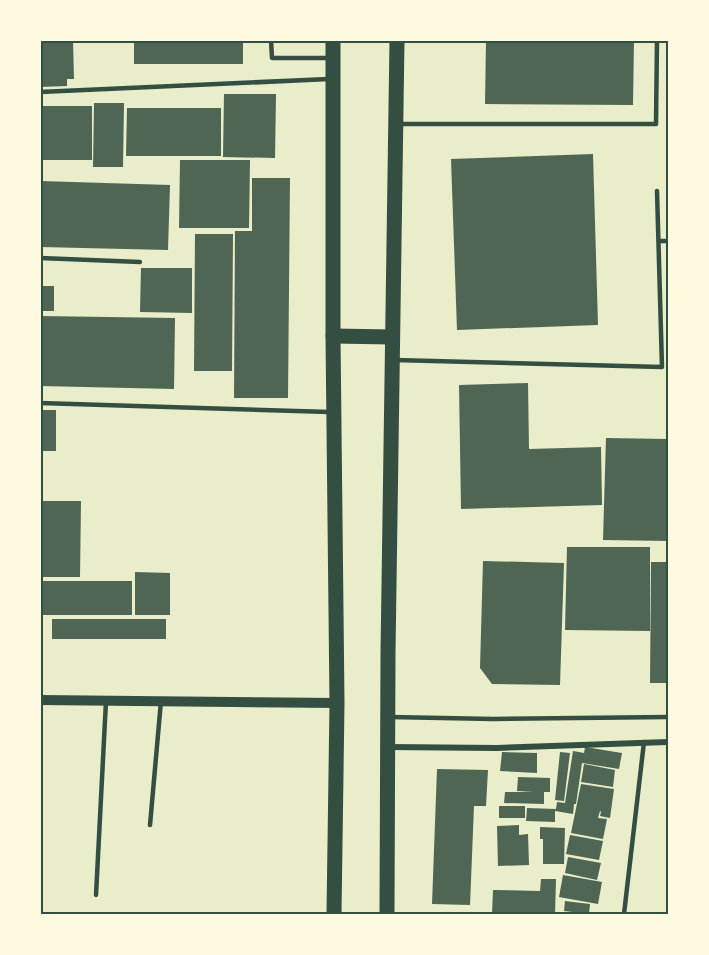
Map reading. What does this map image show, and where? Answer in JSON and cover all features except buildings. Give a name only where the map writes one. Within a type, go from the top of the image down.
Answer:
[{"type":"main road","points":[[333,40],[333,412],[337,703],[334,915]]},
{"type":"main road","points":[[387,915],[397,40]]},
{"type":"main road","points":[[333,336],[392,337]]},
{"type":"street","points":[[40,700],[337,703]]},
{"type":"street","points":[[388,747],[497,748],[669,742]]},
{"type":"lane","points":[[271,40],[272,58],[332,58]]},
{"type":"lane","points":[[396,124],[656,124],[657,40]]},
{"type":"lane","points":[[40,92],[332,78]]},
{"type":"lane","points":[[392,360],[662,368],[657,191]]},
{"type":"lane","points":[[659,241],[669,241]]},
{"type":"lane","points":[[40,258],[141,262]]},
{"type":"lane","points":[[40,403],[333,412]]},
{"type":"lane","points":[[96,895],[106,701]]},
{"type":"lane","points":[[150,825],[161,701]]},
{"type":"lane","points":[[388,717],[669,717]]},
{"type":"lane","points":[[624,915],[644,742]]}]
